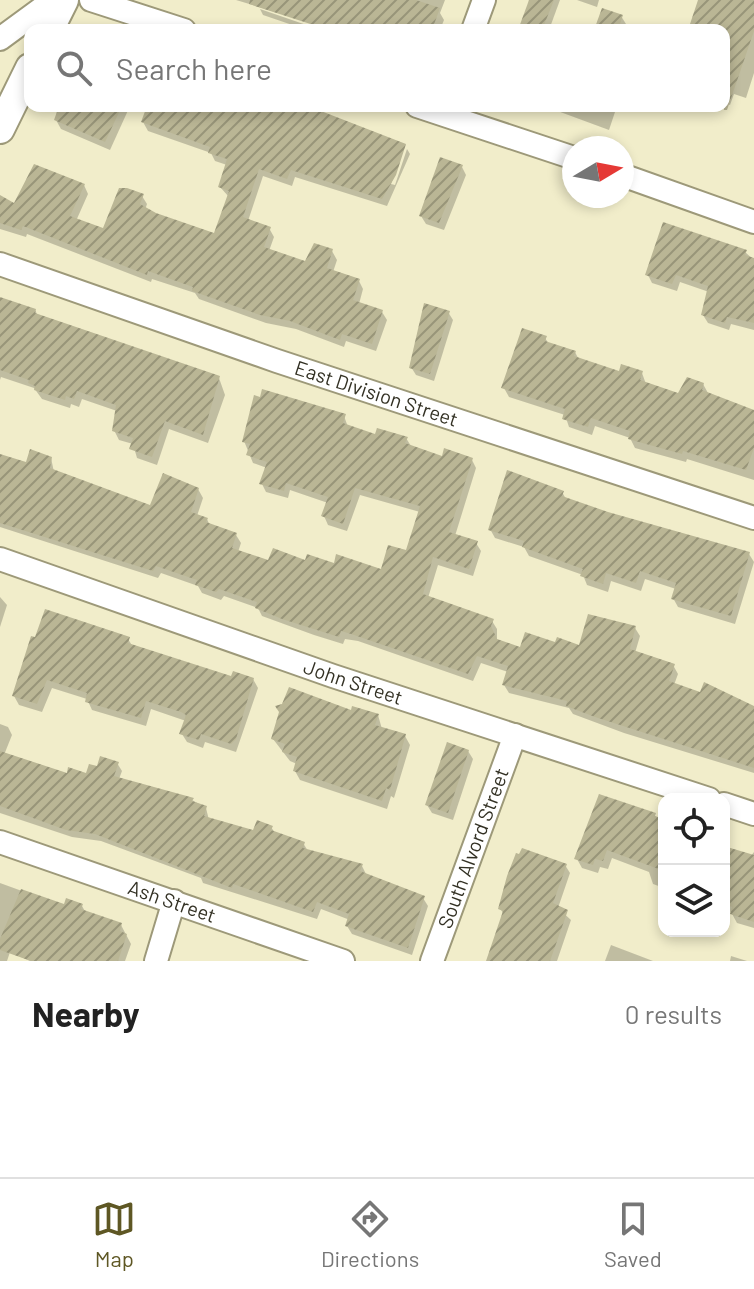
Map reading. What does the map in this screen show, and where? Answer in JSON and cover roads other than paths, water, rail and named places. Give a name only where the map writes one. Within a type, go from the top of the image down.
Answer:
[{"type":"street","points":[[0,39],[53,0]]},
{"type":"street","points":[[52,24],[64,0]]},
{"type":"street","points":[[91,0],[165,24]]},
{"type":"street","points":[[475,24],[484,0]]},
{"type":"street","points":[[0,129],[24,80]]},
{"type":"street","points":[[449,112],[562,154]]},
{"type":"street","points":[[634,179],[754,222]]},
{"type":"street","name":"East Division Street","points":[[0,264],[277,361],[754,518]]},
{"type":"street","name":"John Street","points":[[0,559],[318,671],[691,793]]},
{"type":"street","name":"South Alvord Street","points":[[432,961],[515,735]]},
{"type":"street","points":[[730,806],[754,814]]},
{"type":"street","name":"Ash Street","points":[[0,842],[343,961]]},
{"type":"street","points":[[156,961],[174,901]]}]
